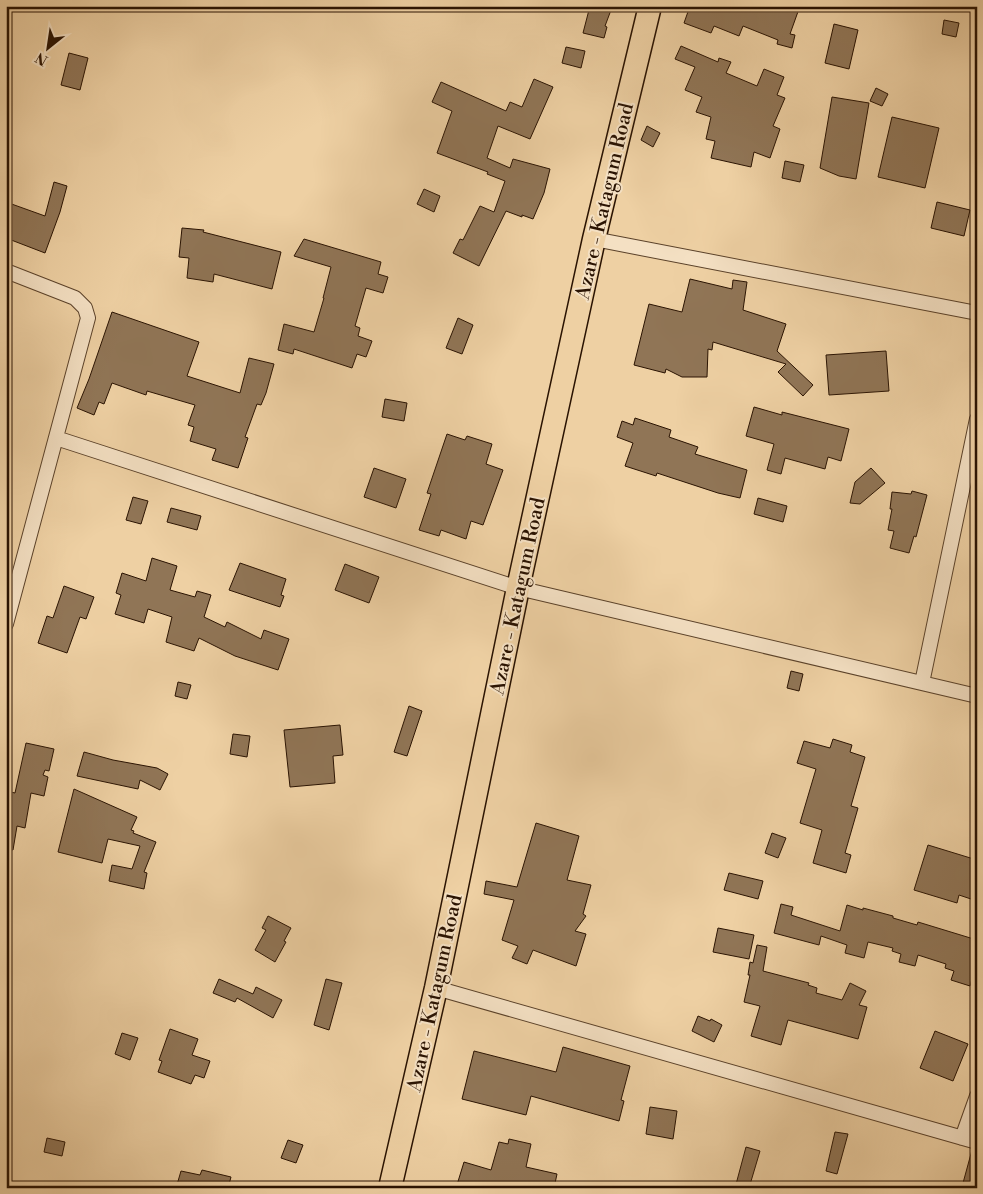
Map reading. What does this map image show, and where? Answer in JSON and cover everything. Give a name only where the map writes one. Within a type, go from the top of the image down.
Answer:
[{"type":"main road","name":"Azare - Katagum Road","points":[[390,1188],[436,988],[518,588],[594,239],[650,6]]},
{"type":"street","points":[[594,239],[977,313]]},
{"type":"street","points":[[6,271],[75,298],[85,308],[88,318],[6,624]]},
{"type":"street","points":[[922,683],[977,419]]},
{"type":"street","points":[[56,438],[518,588],[977,696]]},
{"type":"street","points":[[436,988],[977,1142]]},
{"type":"street","points":[[962,1138],[977,1096]]},
{"type":"building","points":[[590,6],[603,6],[611,10],[605,26],[607,27],[604,38],[583,33]]},
{"type":"building","points":[[690,6],[800,6],[790,34],[795,35],[792,48],[777,44],[778,40],[743,26],[739,36],[714,26],[711,33],[684,23]]},
{"type":"building","points":[[944,20],[959,23],[956,37],[942,34]]},
{"type":"building","points":[[834,24],[858,30],[849,69],[825,63]]},
{"type":"building","points":[[681,46],[718,62],[719,58],[731,62],[726,73],[757,86],[764,69],[784,77],[777,95],[785,98],[773,126],[780,129],[770,158],[754,152],[751,167],[711,158],[715,141],[706,139],[711,117],[696,112],[702,97],[685,90],[695,67],[675,59]]},
{"type":"building","points":[[566,47],[585,51],[581,68],[562,63]]},
{"type":"building","points":[[69,53],[88,58],[80,90],[61,85]]},
{"type":"building","points":[[534,79],[553,87],[530,139],[498,126],[487,158],[510,168],[513,159],[550,169],[544,193],[533,219],[506,211],[479,266],[453,253],[460,239],[463,240],[480,206],[494,212],[505,181],[487,174],[488,172],[437,153],[452,111],[432,102],[441,82],[506,111],[510,102],[522,107]]},
{"type":"building","points":[[876,88],[888,94],[882,106],[870,101]]},
{"type":"building","points":[[832,97],[869,103],[856,179],[839,176],[820,168]]},
{"type":"building","points":[[892,117],[939,128],[925,188],[878,177]]},
{"type":"building","points":[[647,126],[660,133],[653,147],[641,140]]},
{"type":"building","points":[[785,161],[804,165],[800,182],[782,178]]},
{"type":"building","points":[[54,182],[67,186],[45,253],[6,238],[6,202],[45,216]]},
{"type":"building","points":[[424,189],[440,196],[434,212],[417,204]]},
{"type":"building","points":[[937,202],[970,210],[964,236],[931,228]]},
{"type":"building","points":[[182,228],[204,230],[203,232],[281,252],[272,289],[214,274],[213,282],[187,278],[189,258],[179,257]]},
{"type":"building","points":[[304,239],[381,262],[378,274],[388,277],[383,293],[366,288],[355,326],[360,328],[358,336],[372,341],[366,357],[357,354],[352,368],[294,349],[293,354],[278,350],[284,324],[314,332],[324,298],[331,267],[294,256]]},
{"type":"building","points":[[690,279],[732,289],[733,280],[747,282],[743,310],[786,324],[777,351],[813,385],[803,396],[778,372],[786,364],[713,342],[712,350],[708,349],[707,377],[682,377],[666,369],[665,373],[634,365],[649,304],[682,312]]},
{"type":"building","points":[[112,312],[199,342],[187,376],[240,393],[249,358],[274,364],[266,393],[261,405],[257,404],[245,437],[248,438],[238,468],[212,460],[216,449],[190,441],[194,427],[188,425],[195,405],[147,391],[146,395],[112,383],[104,404],[99,402],[94,415],[77,408]]},
{"type":"building","points":[[458,318],[473,325],[462,354],[446,348]]},
{"type":"building","points":[[886,351],[889,391],[829,395],[826,355]]},
{"type":"building","points":[[385,399],[407,403],[404,421],[382,417]]},
{"type":"building","points":[[754,407],[849,429],[841,461],[828,457],[825,469],[785,458],[781,474],[767,470],[774,444],[746,436]]},
{"type":"building","points":[[635,418],[671,430],[669,437],[698,447],[695,454],[747,470],[740,498],[718,493],[657,473],[656,476],[625,466],[633,443],[617,437],[622,421],[633,425]]},
{"type":"building","points":[[447,434],[465,440],[467,436],[492,444],[486,464],[503,470],[483,525],[471,521],[466,539],[441,530],[439,536],[419,530],[431,494],[427,493]]},
{"type":"building","points":[[374,468],[406,479],[396,508],[364,497]]},
{"type":"building","points":[[871,468],[885,483],[860,504],[850,503],[855,482]]},
{"type":"building","points":[[912,491],[927,495],[916,537],[914,536],[909,553],[890,548],[894,531],[888,530],[892,509],[890,509],[892,492],[911,494]]},
{"type":"building","points":[[133,497],[148,501],[141,524],[126,520]]},
{"type":"building","points":[[758,498],[787,506],[783,522],[754,514]]},
{"type":"building","points":[[171,508],[201,516],[197,530],[167,522]]},
{"type":"building","points":[[152,558],[177,566],[170,590],[195,597],[197,591],[211,595],[204,617],[225,627],[227,622],[261,639],[264,630],[289,639],[278,670],[235,656],[199,638],[194,651],[166,642],[172,617],[148,609],[144,623],[115,614],[121,595],[116,593],[122,573],[146,581]]},
{"type":"building","points":[[240,563],[286,579],[281,595],[284,596],[280,607],[229,590]]},
{"type":"building","points":[[345,564],[379,577],[369,603],[335,590]]},
{"type":"building","points":[[64,586],[94,597],[86,619],[80,617],[67,653],[38,643],[47,616],[53,618]]},
{"type":"building","points":[[791,671],[803,674],[799,691],[787,688]]},
{"type":"building","points":[[178,682],[191,685],[187,699],[175,696]]},
{"type":"building","points":[[409,706],[422,711],[407,756],[394,752]]},
{"type":"building","points":[[340,725],[343,755],[333,756],[335,783],[290,787],[284,730]]},
{"type":"building","points":[[233,734],[250,736],[247,757],[230,754]]},
{"type":"building","points":[[833,739],[852,745],[850,752],[865,757],[851,806],[858,808],[845,853],[851,855],[846,873],[813,863],[822,830],[800,823],[816,769],[797,763],[804,741],[830,748]]},
{"type":"building","points":[[26,743],[54,749],[49,771],[45,770],[43,775],[48,777],[44,796],[31,793],[25,828],[17,826],[13,850],[6,849],[6,791],[15,793]]},
{"type":"building","points":[[84,752],[113,760],[157,768],[168,774],[160,790],[140,780],[138,789],[77,776]]},
{"type":"building","points":[[74,789],[137,817],[131,830],[134,831],[133,833],[156,842],[144,872],[147,873],[144,889],[109,881],[112,865],[132,869],[140,846],[108,839],[102,863],[58,852]]},
{"type":"building","points":[[536,823],[579,836],[567,880],[591,885],[583,914],[586,916],[575,931],[586,934],[576,966],[533,950],[527,964],[512,958],[518,946],[502,940],[514,900],[484,894],[486,881],[517,887]]},
{"type":"building","points":[[772,833],[786,838],[778,858],[765,853]]},
{"type":"building","points":[[928,845],[977,860],[977,901],[959,895],[957,903],[914,890]]},
{"type":"building","points":[[729,873],[763,881],[758,899],[724,890]]},
{"type":"building","points":[[781,904],[793,907],[791,915],[840,931],[847,905],[893,916],[893,918],[917,925],[918,922],[977,940],[977,972],[974,971],[970,986],[951,980],[954,971],[945,968],[946,964],[918,955],[915,966],[899,962],[901,954],[892,951],[893,948],[868,942],[864,958],[845,953],[847,945],[821,936],[819,945],[774,933]]},
{"type":"building","points":[[268,916],[291,928],[275,962],[255,950],[266,930],[262,928]]},
{"type":"building","points":[[718,928],[754,935],[749,959],[713,952]]},
{"type":"building","points":[[757,945],[767,947],[763,971],[809,983],[808,985],[817,988],[816,993],[842,1000],[850,983],[866,991],[859,1005],[867,1007],[858,1039],[788,1020],[781,1045],[751,1036],[760,1006],[744,1002],[750,975],[748,975],[750,962],[753,963]]},
{"type":"building","points":[[219,979],[253,994],[256,987],[282,1000],[273,1018],[237,998],[235,1002],[213,993]]},
{"type":"building","points":[[326,979],[342,983],[329,1030],[314,1025]]},
{"type":"building","points":[[698,1016],[710,1021],[711,1019],[722,1025],[714,1042],[692,1031]]},
{"type":"building","points":[[170,1029],[198,1039],[192,1055],[210,1061],[204,1078],[195,1075],[191,1084],[158,1072],[162,1061],[159,1060]]},
{"type":"building","points":[[935,1031],[968,1044],[953,1081],[920,1068]]},
{"type":"building","points":[[122,1033],[138,1038],[130,1060],[115,1054]]},
{"type":"building","points":[[563,1047],[630,1066],[621,1100],[624,1101],[619,1121],[531,1096],[526,1115],[462,1099],[474,1051],[556,1072]]},
{"type":"building","points":[[650,1107],[677,1111],[673,1139],[646,1134]]},
{"type":"building","points":[[835,1132],[848,1134],[837,1174],[826,1171]]},
{"type":"building","points":[[47,1138],[65,1142],[62,1156],[44,1152]]},
{"type":"building","points":[[509,1139],[531,1144],[526,1167],[557,1174],[554,1188],[456,1188],[464,1162],[491,1170],[499,1142],[508,1144]]},
{"type":"building","points":[[288,1140],[303,1145],[296,1163],[281,1158]]},
{"type":"building","points":[[746,1147],[760,1151],[749,1188],[735,1188]]},
{"type":"building","points":[[972,1150],[977,1151],[977,1187],[963,1183]]},
{"type":"building","points":[[202,1170],[231,1177],[228,1188],[176,1188],[181,1171],[200,1175]]}]
